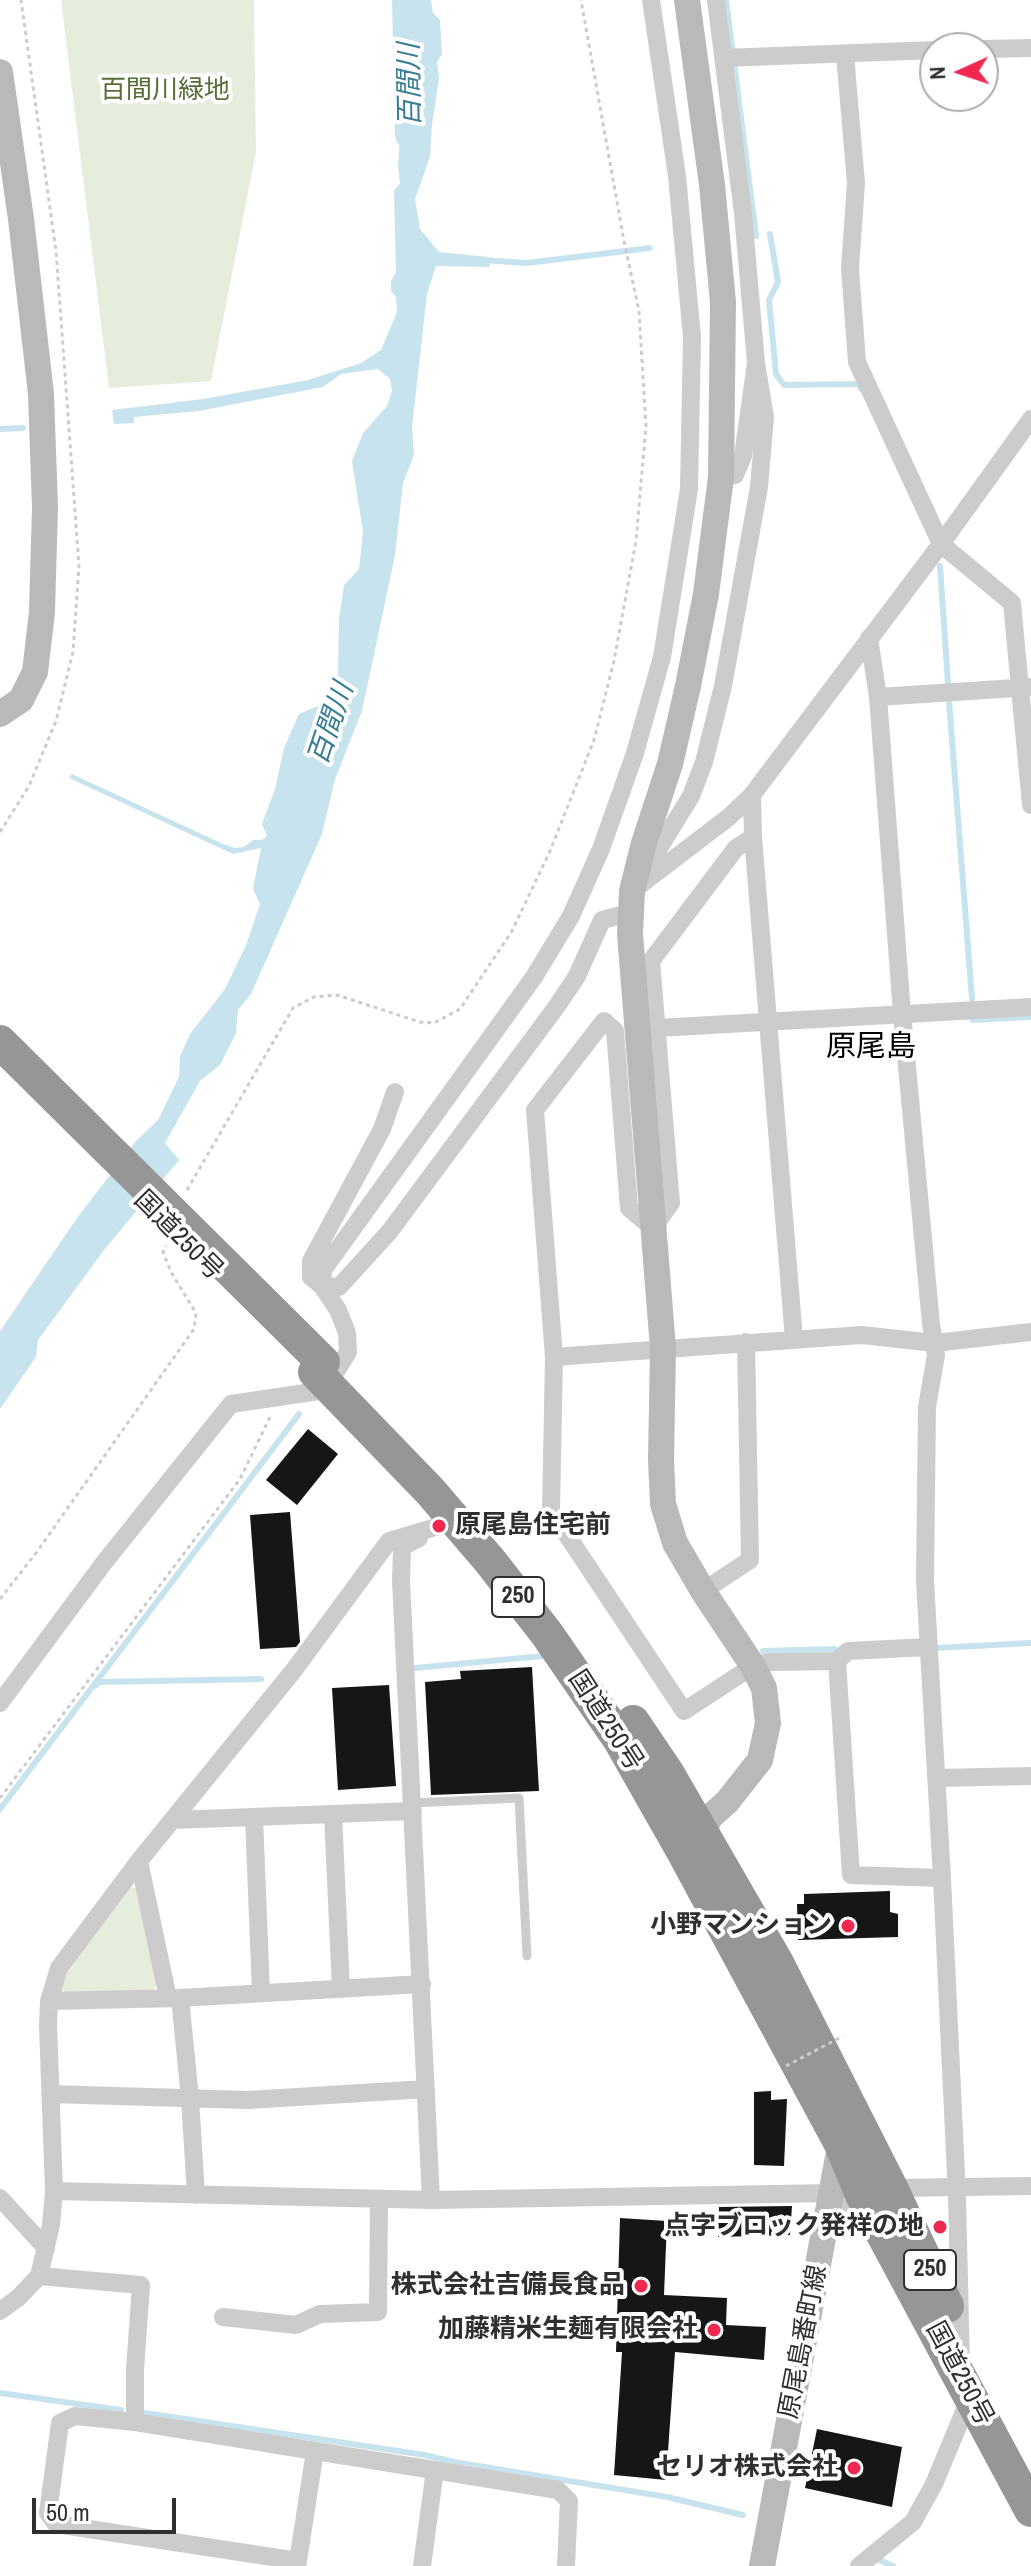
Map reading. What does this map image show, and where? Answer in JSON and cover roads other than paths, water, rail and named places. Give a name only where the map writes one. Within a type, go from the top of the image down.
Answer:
[{"type":"highway","name":"国道250号","points":[[0,1042],[325,1373],[490,1561],[547,1634],[620,1740],[683,1851],[841,2144],[862,2193],[1031,2510]]},
{"type":"highway","name":"国道250号","points":[[0,1060],[444,1484],[503,1549],[604,1678],[668,1774],[754,1922],[832,2070],[862,2193],[960,2336],[1031,2469]]},
{"type":"street","points":[[322,1286],[323,1270],[534,977],[571,916],[611,822],[635,753],[662,657],[689,489],[692,337],[677,176],[651,0]]},
{"type":"street","points":[[687,0],[712,185],[723,302],[721,477],[706,594],[688,686],[670,764],[644,843],[631,902],[636,1036],[663,1348],[663,1504],[675,1543],[764,1688],[768,1723],[760,1760],[727,1802],[710,1817],[702,1835]]},
{"type":"street","points":[[631,902],[691,796],[704,762],[723,686],[759,487],[765,417],[756,363],[730,58],[716,0]]},
{"type":"street","points":[[999,49],[1031,48]]},
{"type":"street","points":[[730,58],[919,51]]},
{"type":"street","points":[[845,55],[856,183],[850,268],[857,362],[941,544],[1012,603],[1026,688],[1031,805]]},
{"type":"street","points":[[0,72],[41,394],[45,507],[42,612],[35,672],[21,700],[0,714]]},
{"type":"street","points":[[721,477],[735,475],[743,456],[756,363]]},
{"type":"street","points":[[322,1286],[339,1287],[390,1231],[557,1006],[577,976],[602,920],[631,902],[752,795],[1031,419]]},
{"type":"street","points":[[868,2561],[913,2522],[934,2484],[966,2386],[960,2336],[942,1878],[925,1581],[927,1407],[936,1355],[902,1013],[878,697],[869,638]]},
{"type":"street","points":[[878,697],[1026,688]]},
{"type":"street","points":[[752,795],[794,1339]]},
{"type":"street","points":[[653,1228],[671,1203],[651,961],[736,848],[753,837]]},
{"type":"street","points":[[657,1028],[1031,1007]]},
{"type":"street","points":[[653,1228],[629,1208],[615,1031],[604,1021],[535,1110],[554,1357],[551,1511],[684,1711],[753,1666],[770,1662],[837,1661],[848,1651],[928,1647]]},
{"type":"street","points":[[0,1703],[103,1564],[231,1404],[319,1391],[325,1373],[348,1352],[347,1333],[338,1310],[322,1286],[311,1277],[311,1261],[382,1129],[395,1092]]},
{"type":"street","points":[[554,1357],[862,1335],[935,1343],[1031,1332]]},
{"type":"street","points":[[703,1591],[750,1560],[746,1342]]},
{"type":"street","points":[[439,1526],[472,1555],[490,1561]]},
{"type":"street","points":[[431,2200],[401,1581],[402,1547],[439,1526]]},
{"type":"street","points":[[0,2311],[39,2276],[46,2248],[54,2191],[49,2001],[59,1968],[139,1861],[294,1670],[389,1541],[439,1526]]},
{"type":"street","points":[[837,1661],[851,1875],[942,1878]]},
{"type":"street","points":[[937,1778],[1031,1776]]},
{"type":"street","points":[[172,1820],[333,1814],[413,1807]]},
{"type":"street","points":[[333,1814],[341,1989]]},
{"type":"street","points":[[254,1817],[261,1993]]},
{"type":"street","points":[[139,1861],[174,1998],[190,2098],[196,2195]]},
{"type":"street","points":[[49,2001],[174,1998],[422,1984]]},
{"type":"street","points":[[832,2070],[843,2114],[841,2144]]},
{"type":"street","points":[[50,2094],[248,2100],[426,2089]]},
{"type":"street","points":[[54,2191],[431,2200],[862,2193],[1031,2186]]},
{"type":"street","name":"原尾島番町線","points":[[762,2566],[827,2219],[862,2193]]},
{"type":"street","points":[[0,2198],[46,2248]]},
{"type":"street","points":[[223,2317],[296,2325],[320,2314],[378,2312],[379,2199]]},
{"type":"street","points":[[39,2276],[141,2285],[135,2422]]},
{"type":"street","points":[[315,2451],[297,2563],[56,2524],[48,2513],[60,2423],[75,2416],[135,2422],[558,2490],[569,2501],[566,2566]]},
{"type":"street","points":[[422,2566],[435,2470]]},
{"type":"lane","points":[[413,1807],[519,1798],[527,1956]]},
{"type":"water","points":[[401,0],[431,0],[433,13],[440,20],[442,54],[437,62],[439,78],[430,157],[415,199],[420,229],[439,252],[488,257],[490,267],[436,266],[427,294],[412,427],[414,455],[403,483],[395,555],[362,711],[335,779],[322,834],[251,994],[238,1010],[236,1033],[220,1065],[200,1081],[165,1143],[179,1160],[104,1250],[38,1340],[36,1357],[0,1409],[0,1331],[77,1218],[136,1141],[158,1120],[179,1077],[180,1056],[190,1034],[225,989],[246,945],[260,904],[253,889],[261,848],[233,854],[69,778],[72,774],[235,848],[267,836],[262,824],[275,789],[284,748],[299,714],[325,703],[338,673],[339,619],[344,585],[359,569],[363,532],[352,461],[363,433],[387,406],[392,391],[390,379],[378,369],[341,374],[323,387],[199,411],[134,417],[134,423],[114,424],[112,410],[203,399],[308,380],[361,363],[381,350],[397,312],[396,297],[391,291],[391,281],[396,272],[394,190],[400,184],[401,122],[411,106],[411,34],[416,22]]},
{"type":"waterway","name":"百間川","points":[[409,0],[412,134]]},
{"type":"waterway","points":[[726,0],[756,236]]},
{"type":"waterway","points":[[770,234],[778,282],[769,300],[776,374],[784,385],[859,384],[861,389]]},
{"type":"waterway","points":[[482,260],[527,263],[650,248]]},
{"type":"waterway","points":[[0,429],[23,428]]},
{"type":"waterway","points":[[940,566],[948,683]]},
{"type":"waterway","points":[[949,701],[972,999]]},
{"type":"waterway","points":[[973,1017],[973,1020],[1031,1017]]},
{"type":"waterway","points":[[0,1809],[299,1414]]},
{"type":"waterway","points":[[935,1648],[1031,1643]]},
{"type":"waterway","points":[[763,1651],[835,1649]]},
{"type":"waterway","points":[[415,1668],[543,1656]]},
{"type":"waterway","points":[[95,1686],[99,1682],[261,1679]]},
{"type":"waterway","points":[[0,2393],[121,2410]]},
{"type":"waterway","points":[[145,2413],[425,2455],[667,2497],[743,2515]]},
{"type":"waterway","points":[[875,2558],[893,2566]]},
{"type":"place","name":"原尾島住宅前","points":[[439,1526]]},
{"type":"place","name":"小野マンション","points":[[848,1926]]},
{"type":"place","name":"点字ブロック発祥の地","points":[[940,2227]]},
{"type":"place","name":"株式会社吉備長食品","points":[[641,2286]]},
{"type":"place","name":"加藤精米生麺有限会社","points":[[714,2330]]},
{"type":"place","name":"セリオ株式会社","points":[[854,2468]]},
{"type":"district","name":"原尾島","points":[[871,1048]]},
{"type":"park label","name":"百間川緑地","points":[[165,91]]}]
